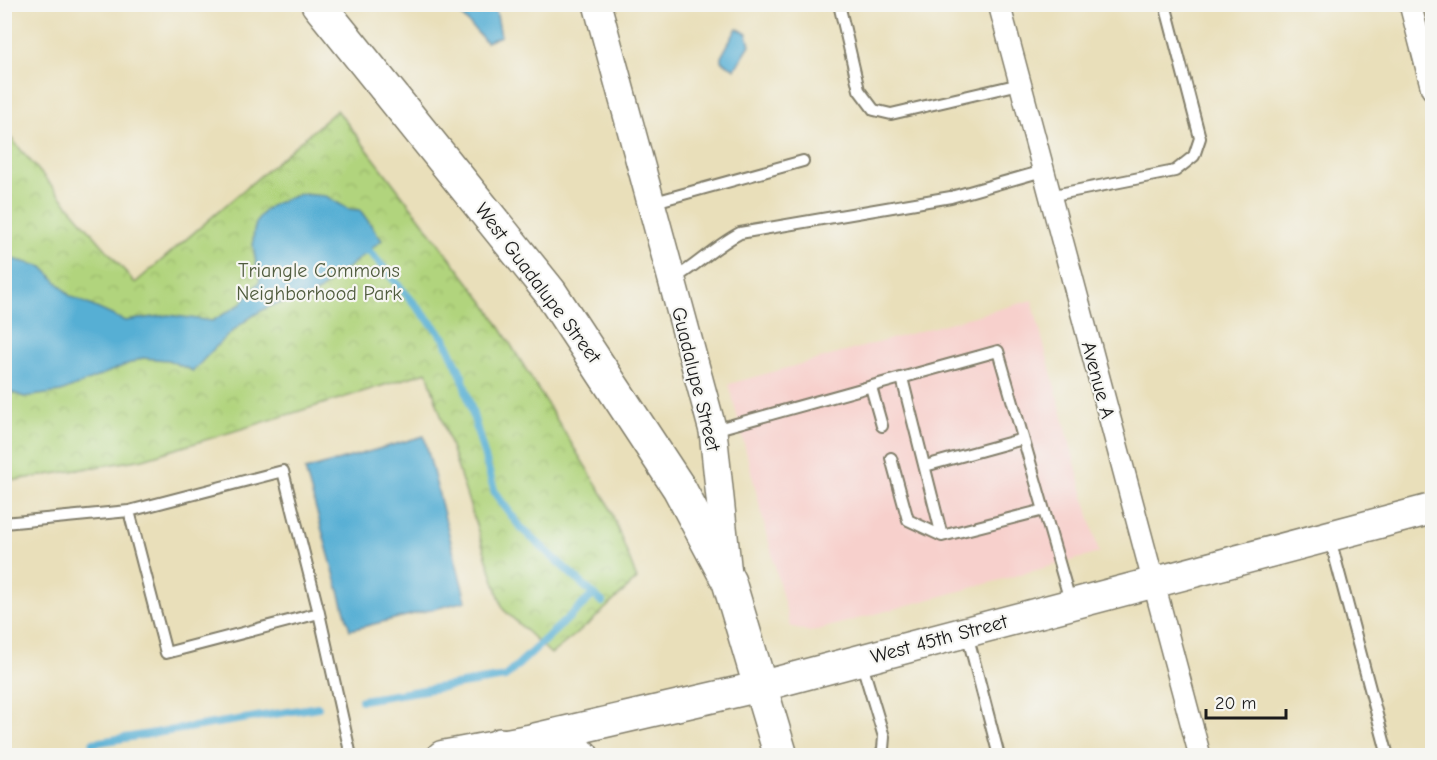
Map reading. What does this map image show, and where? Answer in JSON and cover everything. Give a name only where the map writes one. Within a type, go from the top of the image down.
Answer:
[{"type":"main road","name":"West Guadalupe Street","points":[[318,4],[550,292],[679,488],[729,582]]},
{"type":"main road","name":"West 45th Street","points":[[442,756],[762,686],[1432,509]]},
{"type":"main road","name":"Guadalupe Street","points":[[729,582],[782,756]]},
{"type":"main road","points":[[500,745],[582,756]]},
{"type":"street","name":"Guadalupe Street","points":[[597,4],[713,431],[729,582]]},
{"type":"street","name":"Avenue A","points":[[999,4],[1200,756]]},
{"type":"street","points":[[1410,4],[1432,89]]},
{"type":"lane","points":[[839,4],[859,90],[874,110],[891,114],[1020,84]]},
{"type":"lane","points":[[1049,196],[1175,171],[1194,156],[1200,138],[1165,4]]},
{"type":"lane","points":[[651,203],[803,161]]},
{"type":"lane","points":[[672,280],[693,268],[722,242],[740,233],[951,197],[1043,171]]},
{"type":"lane","points":[[713,431],[998,351],[1071,604]]},
{"type":"lane","points":[[902,378],[942,536]]},
{"type":"lane","points":[[871,387],[882,426]]},
{"type":"lane","points":[[925,466],[1023,439]]},
{"type":"lane","points":[[891,458],[908,520],[942,536],[1044,510]]},
{"type":"lane","points":[[4,524],[129,511],[283,471],[319,613],[351,756]]},
{"type":"lane","points":[[129,511],[166,653],[319,613]]},
{"type":"lane","points":[[1329,536],[1388,756]]},
{"type":"lane","points":[[966,632],[999,756]]},
{"type":"lane","points":[[861,661],[884,737],[880,756]]},
{"type":"shaded area","points":[[1032,300],[1099,553],[810,632],[790,626],[729,384]]},
{"type":"green space","name":"Triangle Commons Neighborhood Park","points":[[337,110],[487,306],[608,503],[637,579],[591,622],[551,654],[503,609],[427,372],[143,459],[16,480],[5,477],[4,130],[135,283]]},
{"type":"water","points":[[452,5],[495,5],[501,36],[486,42]]},
{"type":"water","points":[[737,28],[747,34],[750,45],[735,69],[721,61],[721,57]]},
{"type":"water","points":[[300,194],[326,196],[348,209],[360,210],[382,240],[309,299],[291,300],[259,312],[231,333],[193,371],[168,360],[142,358],[61,392],[24,397],[5,390],[5,257],[43,267],[70,296],[125,321],[168,315],[212,321],[241,304],[260,281],[253,244],[255,226],[259,218],[272,205]]},
{"type":"water","points":[[424,436],[466,601],[350,630],[305,470]]},
{"type":"waterway","points":[[359,250],[369,251],[444,338],[462,376],[495,493],[521,528],[602,602]]},
{"type":"waterway","points":[[362,700],[505,677],[594,594]]},
{"type":"waterway","points":[[93,743],[318,707]]}]
